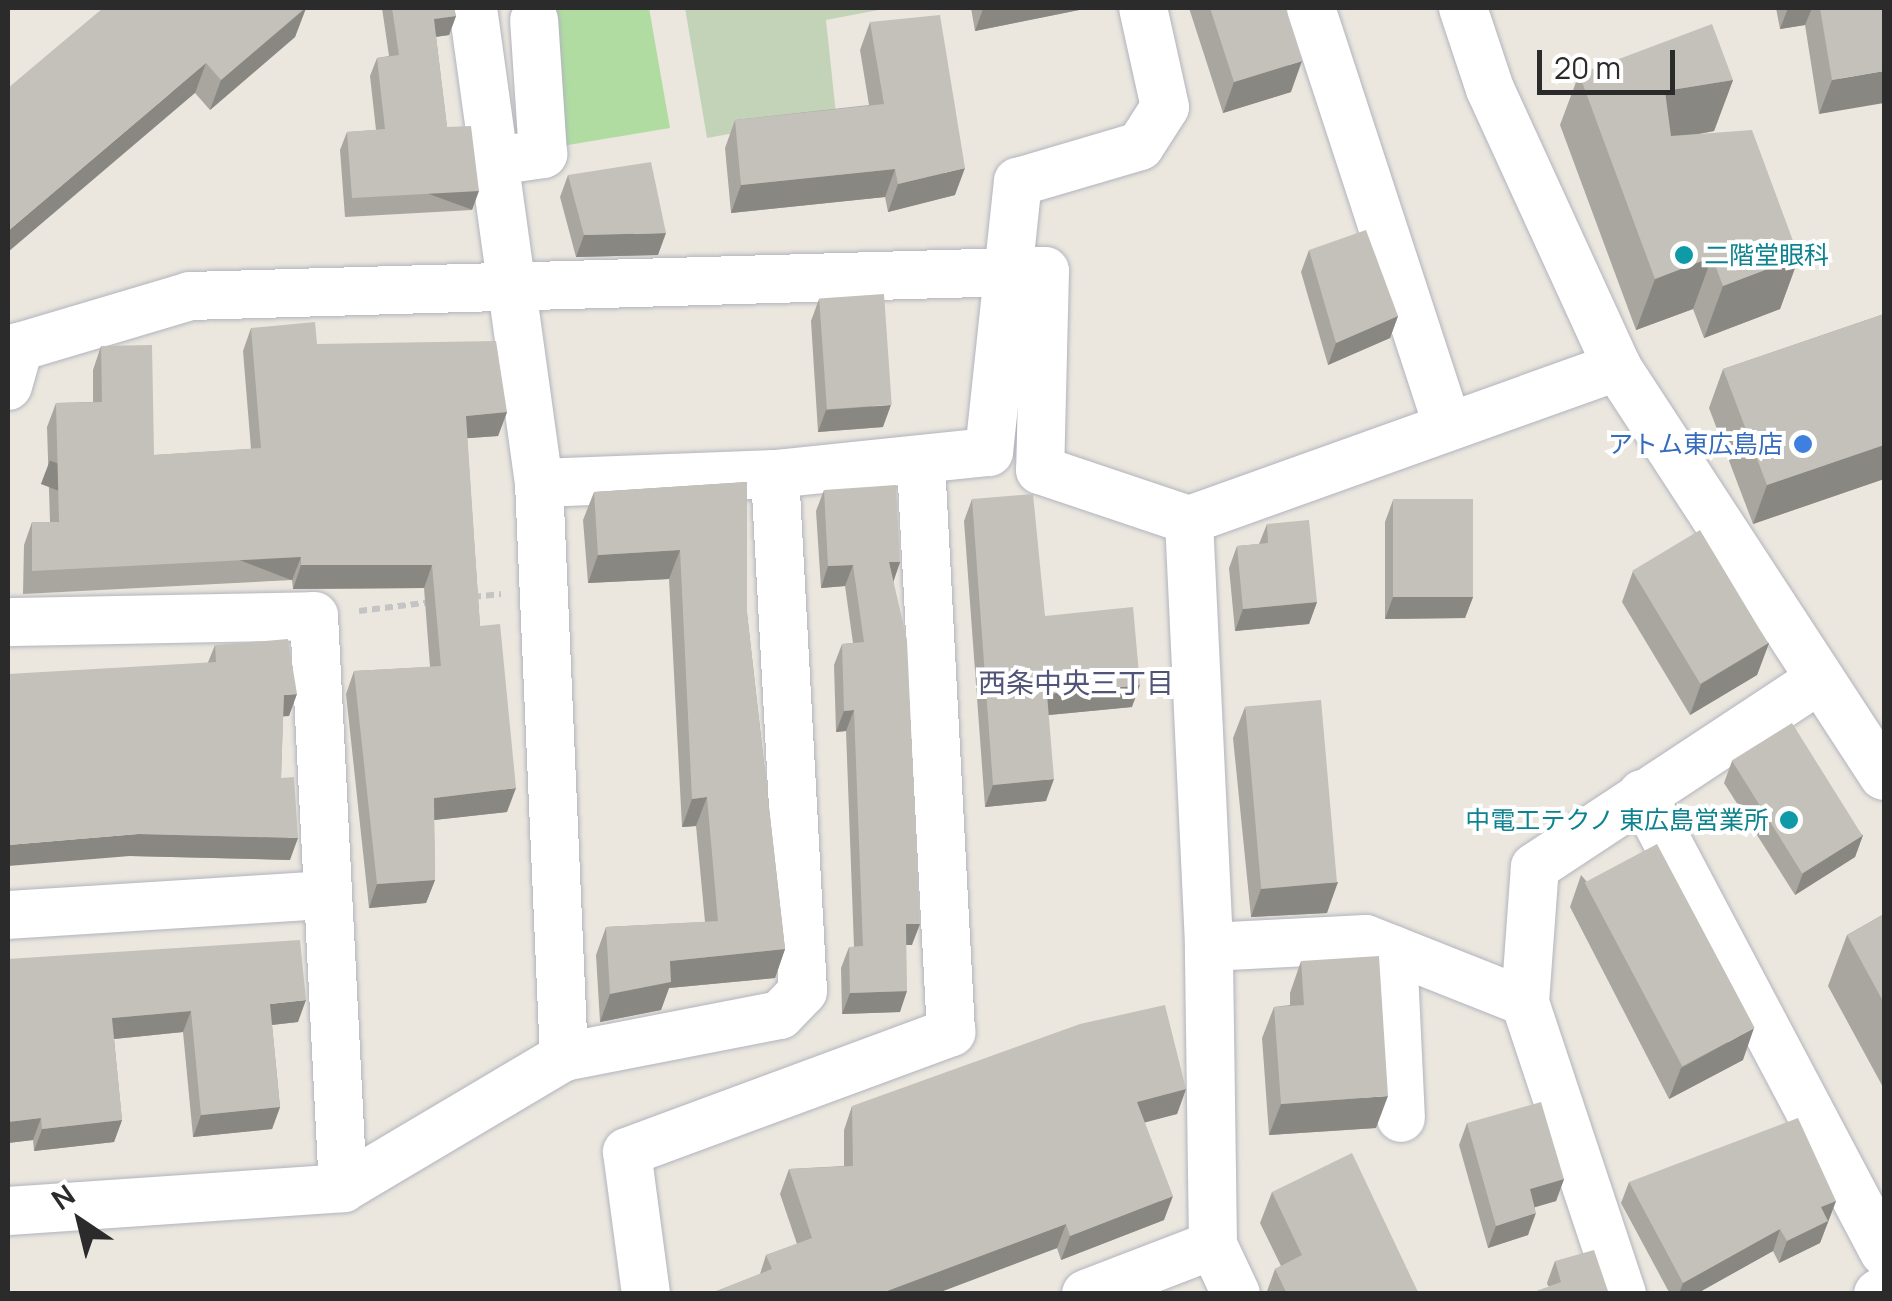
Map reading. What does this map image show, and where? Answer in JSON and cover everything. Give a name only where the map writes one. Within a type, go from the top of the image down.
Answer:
[{"type":"street","points":[[473,8],[539,483],[564,1057]]},
{"type":"street","points":[[539,483],[774,474],[921,463],[989,452],[1012,270],[1018,182],[1140,146],[1164,106],[1143,8]]},
{"type":"street","points":[[1311,8],[1447,424]]},
{"type":"street","points":[[1464,8],[1490,89],[1617,367],[1884,776]]},
{"type":"street","points":[[495,161],[544,154],[534,20]]},
{"type":"street","points":[[8,386],[18,347],[190,296],[1045,271],[1040,470],[1189,520],[1447,424],[1617,367]]},
{"type":"street","points":[[646,1294],[627,1152],[952,1032],[921,463]]},
{"type":"street","points":[[8,1211],[343,1188],[564,1057],[780,1015],[803,991],[774,474]]},
{"type":"street","points":[[1189,520],[1209,947],[1213,1244],[1236,1294]]},
{"type":"street","points":[[8,622],[314,616],[323,895],[343,1188]]},
{"type":"street","points":[[1622,1294],[1526,1002],[1535,867],[1820,679]]},
{"type":"street","points":[[1642,794],[1884,1252]]},
{"type":"street","points":[[8,914],[323,895]]},
{"type":"street","points":[[1209,947],[1366,938],[1526,1002]]},
{"type":"street","points":[[1393,950],[1401,1118]]},
{"type":"street","points":[[1086,1294],[1213,1244]]},
{"type":"street","points":[[1878,1294],[1884,1290]]},
{"type":"path","points":[[466,598],[542,588]]},
{"type":"path","points":[[314,616],[447,600]]},
{"type":"green space","points":[[517,8],[649,8],[670,128],[556,147]]},
{"type":"green space","points":[[685,8],[889,8],[826,20],[836,114],[707,138]]},
{"type":"building","points":[[103,8],[305,8],[221,80],[206,63],[8,231],[8,88]]},
{"type":"building","points":[[392,8],[454,8],[456,16],[434,19],[447,127],[471,126],[479,191],[352,198],[347,132],[385,129],[377,58],[399,55]]},
{"type":"building","points":[[1210,8],[1285,8],[1302,61],[1234,82]]},
{"type":"building","points":[[1820,8],[1884,8],[1884,71],[1832,80]]},
{"type":"building","points":[[940,15],[965,168],[898,184],[895,169],[741,185],[735,120],[884,104],[870,22]]},
{"type":"building","points":[[1712,24],[1733,80],[1665,91],[1671,136],[1752,130],[1799,257],[1723,286],[1712,257],[1655,279],[1579,74]]},
{"type":"building","points":[[651,162],[666,233],[584,235],[568,175]]},
{"type":"building","points":[[1366,230],[1398,316],[1336,343],[1309,250]]},
{"type":"building","points":[[884,294],[892,405],[827,409],[819,299]]},
{"type":"building","name":"アトム東広島店","points":[[1884,314],[1884,445],[1767,485],[1723,369]]},
{"type":"building","points":[[315,322],[317,344],[496,341],[507,412],[466,416],[480,626],[500,624],[516,788],[434,798],[435,880],[377,884],[354,671],[441,666],[432,565],[301,565],[301,557],[32,571],[32,522],[59,522],[56,403],[102,402],[101,346],[152,345],[154,455],[261,448],[251,328]]},
{"type":"building","points":[[747,482],[747,613],[785,949],[670,961],[671,982],[610,994],[606,927],[718,921],[707,797],[692,799],[680,550],[598,555],[594,492]]},
{"type":"building","points":[[896,485],[900,562],[889,562],[907,640],[920,924],[906,924],[907,991],[850,993],[849,947],[863,946],[854,710],[844,711],[842,644],[864,642],[853,565],[828,566],[824,490]]},
{"type":"building","points":[[1033,494],[1045,616],[1133,607],[1140,685],[1047,694],[1054,779],[993,785],[972,499]]},
{"type":"building","points":[[1393,499],[1473,499],[1473,597],[1393,597]]},
{"type":"building","points":[[1309,520],[1317,602],[1243,609],[1237,546],[1268,543],[1267,524]]},
{"type":"building","points":[[1700,530],[1768,643],[1700,684],[1632,571]]},
{"type":"building","points":[[288,639],[297,694],[284,695],[281,778],[294,777],[298,838],[138,834],[8,845],[8,674],[216,662],[215,645]]},
{"type":"building","points":[[1321,700],[1337,882],[1261,889],[1245,707]]},
{"type":"building","name":"中電工テクノ 東広島営業所","points":[[1792,723],[1862,836],[1802,873],[1732,761]]},
{"type":"building","points":[[1657,844],[1755,1028],[1682,1066],[1585,882]]},
{"type":"building","points":[[1884,914],[1884,1003],[1847,935]]},
{"type":"building","points":[[300,940],[306,1000],[270,1004],[280,1107],[201,1115],[191,1011],[112,1018],[122,1120],[42,1129],[41,1118],[8,1122],[8,959]]},
{"type":"building","points":[[1379,956],[1388,1096],[1281,1104],[1274,1007],[1304,1005],[1301,961]]},
{"type":"building","points":[[1165,1005],[1186,1089],[1137,1102],[1173,1196],[1070,1236],[1066,1224],[879,1294],[709,1294],[772,1269],[766,1255],[812,1238],[789,1169],[853,1166],[852,1106],[1080,1024]]},
{"type":"building","points":[[1541,1102],[1564,1179],[1530,1189],[1536,1213],[1496,1226],[1467,1123]]},
{"type":"building","points":[[1798,1118],[1836,1201],[1821,1207],[1828,1221],[1787,1241],[1780,1229],[1683,1283],[1629,1182]]},
{"type":"building","points":[[1352,1153],[1419,1294],[1287,1294],[1275,1269],[1302,1255],[1272,1192]]},
{"type":"building","points":[[1594,1250],[1609,1294],[1528,1294],[1561,1282],[1555,1261]]},
{"type":"place","name":"二階堂眼科","points":[[1684,255]]},
{"type":"place","name":"アトム東広島店","points":[[1803,444]]},
{"type":"place","name":"中電工テクノ 東広島営業所","points":[[1789,820]]},
{"type":"district","name":"西条中央三丁目","points":[[1076,682]]}]
